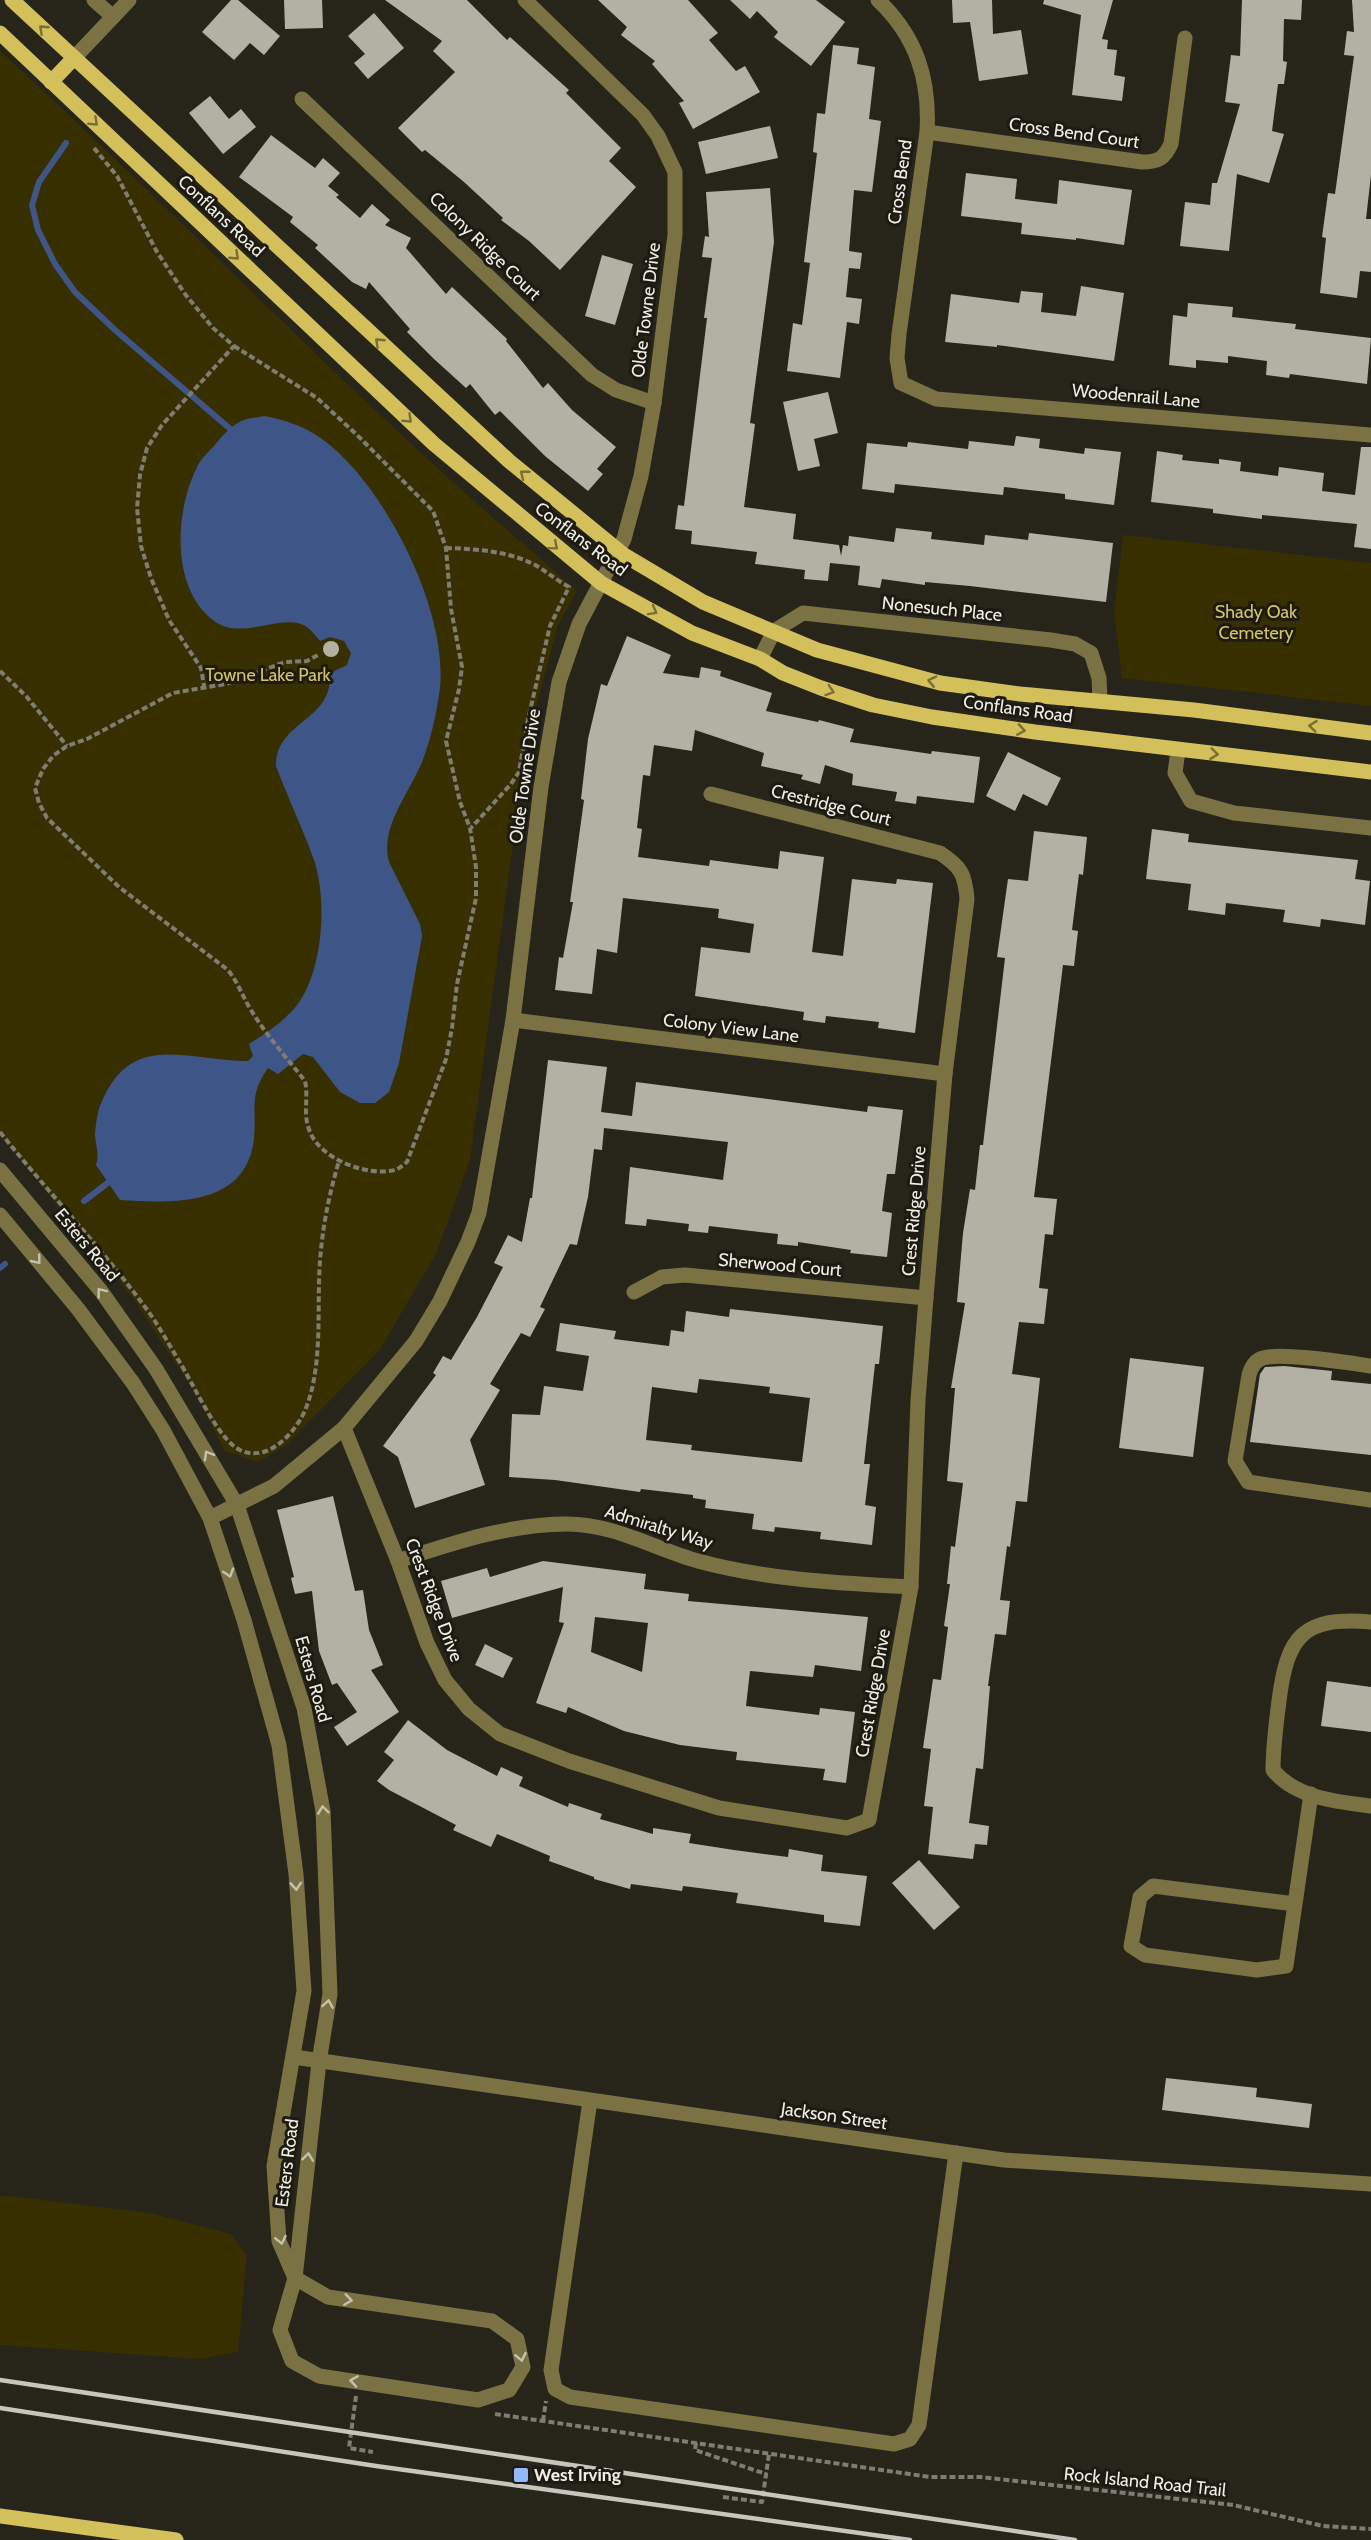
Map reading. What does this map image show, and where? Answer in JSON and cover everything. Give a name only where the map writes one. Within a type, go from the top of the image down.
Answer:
[{"type":"main road","name":"Conflans Road","points":[[12,0],[509,461],[618,550],[703,602],[817,650],[940,683],[1194,710],[1371,733]]},
{"type":"main road","name":"Conflans Road","points":[[0,33],[434,444],[601,583],[692,633],[760,659],[783,673],[873,705],[932,717],[1024,731],[1371,772]]},
{"type":"main road","points":[[51,82],[74,58]]},
{"type":"main road","points":[[0,2516],[176,2540]]},
{"type":"street","points":[[94,0],[113,17]]},
{"type":"street","points":[[74,58],[129,0]]},
{"type":"street","name":"Olde Towne Drive","points":[[210,1518],[274,1486],[344,1428],[416,1341],[440,1301],[468,1242],[484,1193],[513,1020],[541,787],[559,682],[579,624],[624,539],[641,476],[654,403],[675,235],[675,172],[658,136],[643,115],[525,0]]},
{"type":"street","name":"Cross Bend","points":[[879,0],[908,38],[925,77],[929,102],[927,132],[898,334],[897,358],[901,383]]},
{"type":"street","name":"Cross Bend Court","points":[[927,132],[1142,162],[1158,162],[1167,154],[1173,136],[1185,38]]},
{"type":"street","name":"Colony Ridge Court","points":[[302,99],[592,375],[616,390],[654,403]]},
{"type":"street","name":"Woodenrail Lane","points":[[901,383],[936,399],[1371,435]]},
{"type":"street","name":"Nonesuch Place","points":[[760,659],[774,632],[803,613],[1075,644],[1091,653],[1099,678],[1100,701]]},
{"type":"street","points":[[1178,750],[1175,773],[1191,801],[1234,813],[1371,828]]},
{"type":"street","name":"Crestridge Court","points":[[711,794],[940,853]]},
{"type":"street","name":"Crest Ridge Drive","points":[[344,1428],[398,1561],[427,1643],[445,1680],[469,1709],[500,1734],[569,1761],[719,1808],[847,1828],[869,1820],[911,1587],[918,1400],[926,1298],[945,1074],[967,899],[966,880],[956,864],[940,853]]},
{"type":"street","name":"Colony View Lane","points":[[513,1020],[945,1074]]},
{"type":"street","name":"Esters Road","points":[[0,1170],[101,1291],[156,1368],[237,1505],[304,1708],[323,1811],[330,1994],[319,2062],[295,2278],[280,2330],[291,2361],[319,2376],[478,2400],[510,2390],[523,2367],[517,2339],[492,2321],[328,2297],[295,2278],[279,2241],[274,2166],[304,1991],[296,1874],[279,1745],[244,1620],[210,1518],[163,1430],[133,1383],[78,1309],[0,1215]]},
{"type":"street","name":"Sherwood Court","points":[[634,1292],[662,1277],[685,1275],[926,1298]]},
{"type":"street","points":[[1371,1366],[1284,1357],[1262,1358],[1252,1365],[1249,1375],[1235,1461],[1248,1482],[1371,1500]]},
{"type":"street","name":"Admiralty Way","points":[[398,1561],[477,1537],[533,1527],[568,1524],[592,1527],[639,1539],[696,1560],[754,1574],[823,1583],[911,1587]]},
{"type":"street","points":[[1371,1622],[1332,1621],[1301,1634],[1290,1650],[1283,1668],[1273,1770],[1282,1781],[1300,1792],[1371,1806]]},
{"type":"street","points":[[1295,1904],[1153,1886],[1140,1897],[1131,1946],[1145,1955],[1246,1969],[1257,1970],[1286,1966],[1311,1794]]},
{"type":"street","name":"Jackson Street","points":[[294,2057],[1004,2160],[1371,2184]]},
{"type":"street","points":[[590,2101],[551,2370],[555,2389],[570,2397],[894,2444],[910,2439],[919,2425],[956,2153]]},
{"type":"path","points":[[93,147],[117,176],[157,252],[185,294],[213,328],[234,346],[317,398],[356,433],[433,511],[446,548],[451,609],[462,667],[446,741],[457,792],[470,828],[476,867],[476,898],[457,984],[446,1059],[407,1162],[396,1170],[369,1170],[339,1161],[322,1151],[310,1133],[304,1109],[307,1093],[305,1081],[258,1021],[249,1008],[239,984],[228,970],[119,887],[47,818],[39,803],[35,788],[43,769],[53,756],[68,746],[87,739],[173,693],[226,684],[285,662],[307,661],[318,655]]},
{"type":"path","points":[[204,686],[201,668],[169,620],[151,578],[141,546],[137,508],[140,475],[147,448],[175,411],[234,346]]},
{"type":"path","points":[[446,548],[505,554],[536,565],[569,587],[550,626],[528,719],[519,772],[511,784],[470,828]]},
{"type":"path","points":[[0,671],[26,696],[68,746]]},
{"type":"path","points":[[0,1132],[146,1308],[223,1436],[240,1450],[258,1453],[277,1446],[293,1430],[306,1408],[320,1332],[319,1282],[322,1231],[330,1190],[339,1161]]},
{"type":"path","points":[[366,2395],[356,2394],[349,2448],[373,2452]]},
{"type":"path","name":"Rock Island Road Trail","points":[[487,2413],[944,2478],[980,2477],[1233,2505],[1323,2526],[1371,2529]]},
{"type":"path","points":[[696,2443],[695,2450],[766,2474]]},
{"type":"path","points":[[723,2497],[762,2502],[769,2454]]},
{"type":"green space","name":"Towne Lake Park","points":[[0,51],[414,446],[577,591],[558,625],[533,718],[513,845],[470,1160],[436,1254],[379,1351],[285,1446],[258,1462],[225,1451],[194,1391],[132,1297],[0,1134]]},
{"type":"green space","name":"Shady Oak Cemetery","points":[[1123,535],[1371,563],[1371,706],[1122,678],[1114,612]]},
{"type":"green space","points":[[0,2195],[150,2213],[231,2234],[247,2255],[238,2352],[199,2359],[0,2345]]},
{"type":"water","points":[[264,416],[294,424],[322,439],[346,460],[369,487],[390,519],[409,555],[435,628],[440,663],[439,695],[435,719],[419,770],[398,808],[387,849],[389,862],[420,924],[422,936],[399,1063],[389,1092],[375,1103],[360,1103],[340,1092],[313,1057],[303,1054],[278,1074],[268,1068],[256,1095],[254,1138],[248,1161],[237,1178],[222,1189],[204,1196],[183,1200],[120,1200],[96,1165],[97,1116],[112,1082],[127,1066],[144,1058],[162,1055],[248,1061],[253,1056],[249,1044],[283,1020],[303,996],[317,959],[321,917],[318,877],[310,848],[276,766],[278,751],[285,739],[323,702],[329,689],[330,673],[347,665],[351,653],[344,641],[330,637],[320,641],[307,627],[297,623],[286,622],[237,629],[225,627],[214,621],[200,607],[183,569],[181,526],[184,505],[198,464],[234,426],[244,420]]},
{"type":"building","points":[[231,0],[238,0],[280,36],[264,55],[250,43],[234,60],[202,32]]},
{"type":"building","points":[[284,0],[322,0],[323,28],[285,29]]},
{"type":"building","points":[[385,0],[467,0],[507,40],[510,37],[569,90],[566,93],[621,148],[609,161],[636,187],[560,270],[529,241],[501,220],[503,218],[464,182],[425,150],[422,152],[398,128],[455,72],[433,51],[442,41]]},
{"type":"building","points":[[598,0],[688,0],[718,33],[709,40],[736,71],[745,66],[760,92],[693,129],[679,103],[684,101],[652,64],[655,61],[621,35],[627,27]]},
{"type":"building","points":[[730,0],[816,0],[845,22],[811,66],[774,37],[778,32],[757,11],[750,19]]},
{"type":"building","points":[[952,0],[992,0],[993,34],[1021,30],[1028,74],[979,81],[970,22],[953,23]]},
{"type":"building","points":[[1044,0],[1113,0],[1102,39],[1108,40],[1107,49],[1117,50],[1114,75],[1125,77],[1122,101],[1072,95],[1081,15],[1043,4]]},
{"type":"building","points":[[1242,0],[1302,0],[1301,20],[1284,19],[1283,61],[1287,62],[1284,84],[1278,84],[1272,131],[1284,134],[1269,183],[1237,174],[1229,251],[1180,246],[1185,202],[1210,205],[1212,183],[1217,183],[1240,104],[1225,102],[1231,55],[1240,56]]},
{"type":"building","points":[[1352,0],[1371,0],[1371,175],[1366,219],[1371,219],[1371,272],[1360,271],[1357,298],[1320,293],[1326,238],[1322,237],[1328,193],[1335,194],[1354,56],[1344,55],[1347,31],[1354,32]]},
{"type":"building","points":[[374,13],[404,48],[368,79],[354,63],[365,54],[348,36]]},
{"type":"building","points":[[833,45],[859,48],[857,64],[875,67],[869,119],[881,121],[872,192],[854,190],[849,251],[862,253],[860,269],[849,268],[846,297],[862,299],[859,324],[847,322],[840,378],[787,371],[793,323],[802,325],[810,263],[804,262],[817,153],[813,152],[817,113],[825,114]]},
{"type":"building","points":[[210,96],[229,119],[241,109],[256,127],[223,154],[189,113]]},
{"type":"building","points":[[770,126],[778,158],[706,174],[698,142]]},
{"type":"building","points":[[271,135],[315,168],[323,158],[340,173],[328,186],[339,195],[336,197],[360,218],[372,204],[390,220],[385,225],[411,238],[406,248],[446,294],[452,287],[507,339],[506,341],[543,388],[548,383],[572,410],[616,447],[597,469],[603,474],[588,491],[545,456],[500,411],[495,415],[470,384],[466,388],[434,359],[407,332],[410,329],[369,282],[366,289],[352,282],[315,248],[318,245],[290,222],[293,217],[239,177]]},
{"type":"building","points":[[966,173],[1017,179],[1015,199],[1057,204],[1059,180],[1132,190],[1124,245],[1076,238],[1076,240],[1021,234],[1022,223],[961,216]]},
{"type":"building","points":[[770,188],[774,242],[750,423],[755,424],[744,507],[796,514],[793,539],[839,545],[841,556],[843,545],[848,546],[849,536],[894,542],[896,528],[932,532],[931,539],[984,545],[985,535],[1028,540],[1029,533],[1113,543],[1106,602],[970,586],[925,582],[925,585],[882,579],[880,588],[858,585],[860,566],[830,563],[828,581],[804,579],[805,570],[755,564],[757,552],[691,544],[692,531],[675,529],[678,505],[684,506],[707,318],[704,318],[712,258],[702,257],[705,236],[709,237],[706,192]]},
{"type":"building","points":[[602,255],[633,264],[615,325],[585,316]]},
{"type":"building","points":[[1081,286],[1124,293],[1114,361],[997,345],[997,347],[945,342],[951,294],[1019,303],[1021,291],[1043,293],[1041,312],[1076,316]]},
{"type":"building","points":[[1188,303],[1233,307],[1232,317],[1296,324],[1295,329],[1371,338],[1367,384],[1290,374],[1289,378],[1266,375],[1267,361],[1228,356],[1228,363],[1196,360],[1196,368],[1169,365],[1173,315],[1187,317]]},
{"type":"building","points":[[828,392],[838,433],[814,439],[820,466],[798,471],[783,402]]},
{"type":"building","points":[[1016,436],[1040,439],[1039,448],[1084,454],[1085,448],[1121,452],[1114,505],[1065,499],[1065,494],[1004,487],[1003,495],[895,484],[894,493],[862,489],[867,443],[907,447],[908,442],[968,449],[969,441],[1014,446]]},
{"type":"building","points":[[1361,447],[1371,447],[1371,549],[1354,547],[1357,524],[1262,515],[1262,519],[1213,513],[1213,509],[1151,502],[1157,451],[1183,455],[1182,460],[1219,464],[1219,459],[1241,462],[1240,471],[1278,476],[1279,467],[1324,473],[1322,491],[1355,495]]},
{"type":"building","points":[[627,636],[671,655],[663,673],[699,678],[701,667],[721,671],[720,676],[772,693],[766,711],[818,722],[819,720],[854,729],[850,742],[931,754],[932,751],[980,757],[974,803],[917,796],[916,804],[895,801],[897,792],[852,785],[853,774],[825,765],[820,784],[801,779],[803,775],[761,766],[764,753],[695,730],[692,751],[654,745],[650,776],[643,775],[637,828],[642,829],[638,857],[709,866],[710,860],[778,869],[780,851],[824,857],[812,952],[843,956],[852,879],[896,884],[897,879],[933,883],[915,1033],[878,1028],[879,1022],[826,1016],[825,1023],[803,1020],[804,1012],[695,996],[701,947],[750,953],[754,924],[718,918],[719,909],[623,898],[617,953],[597,949],[592,994],[555,990],[559,957],[563,958],[573,902],[570,902],[584,800],[581,799],[588,739],[601,684],[607,686]]},
{"type":"building","points":[[328,641],[334,641],[339,649],[337,655],[328,657],[323,652],[323,646]]},
{"type":"building","points":[[1008,752],[1061,778],[1047,806],[1023,794],[1015,811],[986,796]]},
{"type":"building","points":[[1152,829],[1189,834],[1188,842],[1358,860],[1355,879],[1370,881],[1365,925],[1321,919],[1320,927],[1283,922],[1285,910],[1226,903],[1225,915],[1188,910],[1191,884],[1146,879]]},
{"type":"building","points":[[1034,831],[1087,837],[1083,875],[1079,874],[1072,930],[1078,931],[1074,966],[1063,965],[1034,1197],[1057,1199],[1053,1235],[1045,1234],[1039,1288],[1048,1289],[1044,1324],[1019,1322],[1012,1374],[1040,1378],[1027,1502],[1016,1501],[1010,1547],[1007,1546],[1000,1600],[1010,1601],[1006,1635],[995,1634],[988,1686],[990,1686],[983,1769],[976,1768],[969,1823],[989,1826],[987,1845],[975,1844],[973,1859],[928,1854],[933,1807],[924,1806],[931,1749],[923,1748],[933,1679],[941,1680],[948,1627],[944,1626],[950,1584],[947,1584],[951,1546],[955,1547],[963,1483],[947,1481],[955,1388],[951,1388],[965,1303],[957,1302],[963,1233],[970,1189],[975,1190],[980,1145],[983,1145],[1005,958],[997,957],[1008,879],[1028,881]]},
{"type":"building","points":[[548,1060],[607,1067],[601,1112],[632,1116],[636,1082],[867,1112],[868,1106],[903,1110],[895,1174],[887,1174],[882,1211],[892,1213],[887,1257],[850,1253],[851,1250],[798,1242],[798,1246],[777,1244],[778,1234],[709,1226],[708,1233],[688,1231],[689,1224],[647,1219],[646,1226],[625,1224],[630,1167],[723,1180],[728,1142],[604,1128],[602,1150],[594,1149],[588,1197],[577,1245],[570,1244],[540,1307],[545,1309],[530,1337],[521,1333],[490,1384],[500,1390],[470,1440],[485,1485],[415,1508],[398,1457],[383,1446],[436,1375],[433,1373],[443,1356],[451,1360],[477,1317],[503,1267],[494,1263],[508,1235],[522,1242],[530,1198],[532,1198]]},
{"type":"building","points":[[730,1309],[883,1326],[879,1364],[875,1364],[864,1464],[870,1464],[865,1505],[876,1507],[872,1545],[820,1539],[821,1532],[775,1527],[774,1532],[752,1529],[754,1514],[705,1508],[706,1500],[693,1498],[693,1495],[641,1489],[640,1492],[555,1480],[509,1477],[512,1414],[540,1415],[544,1386],[583,1391],[589,1356],[556,1351],[560,1323],[616,1331],[614,1339],[669,1346],[671,1330],[684,1332],[686,1311],[729,1317]],"holes":[[[699,1379],[770,1387],[769,1393],[810,1398],[802,1462],[691,1450],[692,1445],[646,1440],[652,1387],[697,1393]]]},
{"type":"building","points":[[1130,1358],[1204,1367],[1193,1457],[1119,1448]]},
{"type":"building","points":[[1284,1366],[1332,1371],[1331,1380],[1371,1384],[1371,1455],[1250,1442],[1260,1374],[1265,1367]]},
{"type":"building","points":[[333,1496],[355,1591],[363,1590],[369,1630],[383,1665],[371,1670],[399,1712],[347,1746],[334,1727],[357,1712],[337,1683],[332,1685],[319,1651],[312,1591],[295,1594],[291,1578],[294,1577],[277,1510]]},
{"type":"building","points":[[543,1561],[646,1574],[644,1589],[689,1594],[688,1601],[868,1617],[861,1671],[815,1665],[813,1677],[750,1671],[746,1706],[819,1715],[820,1708],[855,1712],[846,1783],[823,1780],[825,1769],[736,1760],[737,1752],[680,1745],[624,1731],[568,1707],[566,1713],[536,1703],[564,1623],[559,1622],[563,1587],[452,1618],[441,1581],[487,1568],[490,1577]],"holes":[[[595,1617],[648,1623],[642,1672],[591,1652]]]},
{"type":"building","points":[[485,1644],[513,1658],[503,1678],[475,1665]]},
{"type":"building","points":[[1327,1681],[1371,1687],[1371,1732],[1321,1726]]},
{"type":"building","points":[[408,1720],[447,1750],[497,1776],[501,1767],[523,1777],[519,1786],[568,1807],[569,1803],[602,1814],[600,1819],[653,1834],[653,1828],[691,1834],[689,1843],[788,1857],[789,1849],[823,1855],[821,1871],[867,1876],[860,1926],[824,1922],[824,1915],[736,1903],[738,1893],[683,1886],[682,1891],[631,1884],[630,1889],[594,1879],[594,1877],[549,1861],[550,1856],[497,1834],[491,1847],[453,1830],[456,1825],[389,1790],[377,1781],[394,1760],[384,1752]]},
{"type":"building","points":[[919,1860],[960,1907],[934,1930],[892,1883]]},
{"type":"building","points":[[1166,2078],[1257,2088],[1256,2097],[1312,2104],[1309,2128],[1162,2110]]},
{"type":"waterway","points":[[66,143],[39,182],[32,205],[38,230],[55,264],[75,292],[115,330],[235,433]]},
{"type":"waterway","points":[[84,1201],[113,1179]]},
{"type":"waterway","points":[[0,1268],[5,1264]]},
{"type":"railway","points":[[0,2380],[1075,2540]]},
{"type":"railway","points":[[0,2408],[376,2466],[910,2540]]},
{"type":"place","name":"West Irving","points":[[521,2475]]}]
